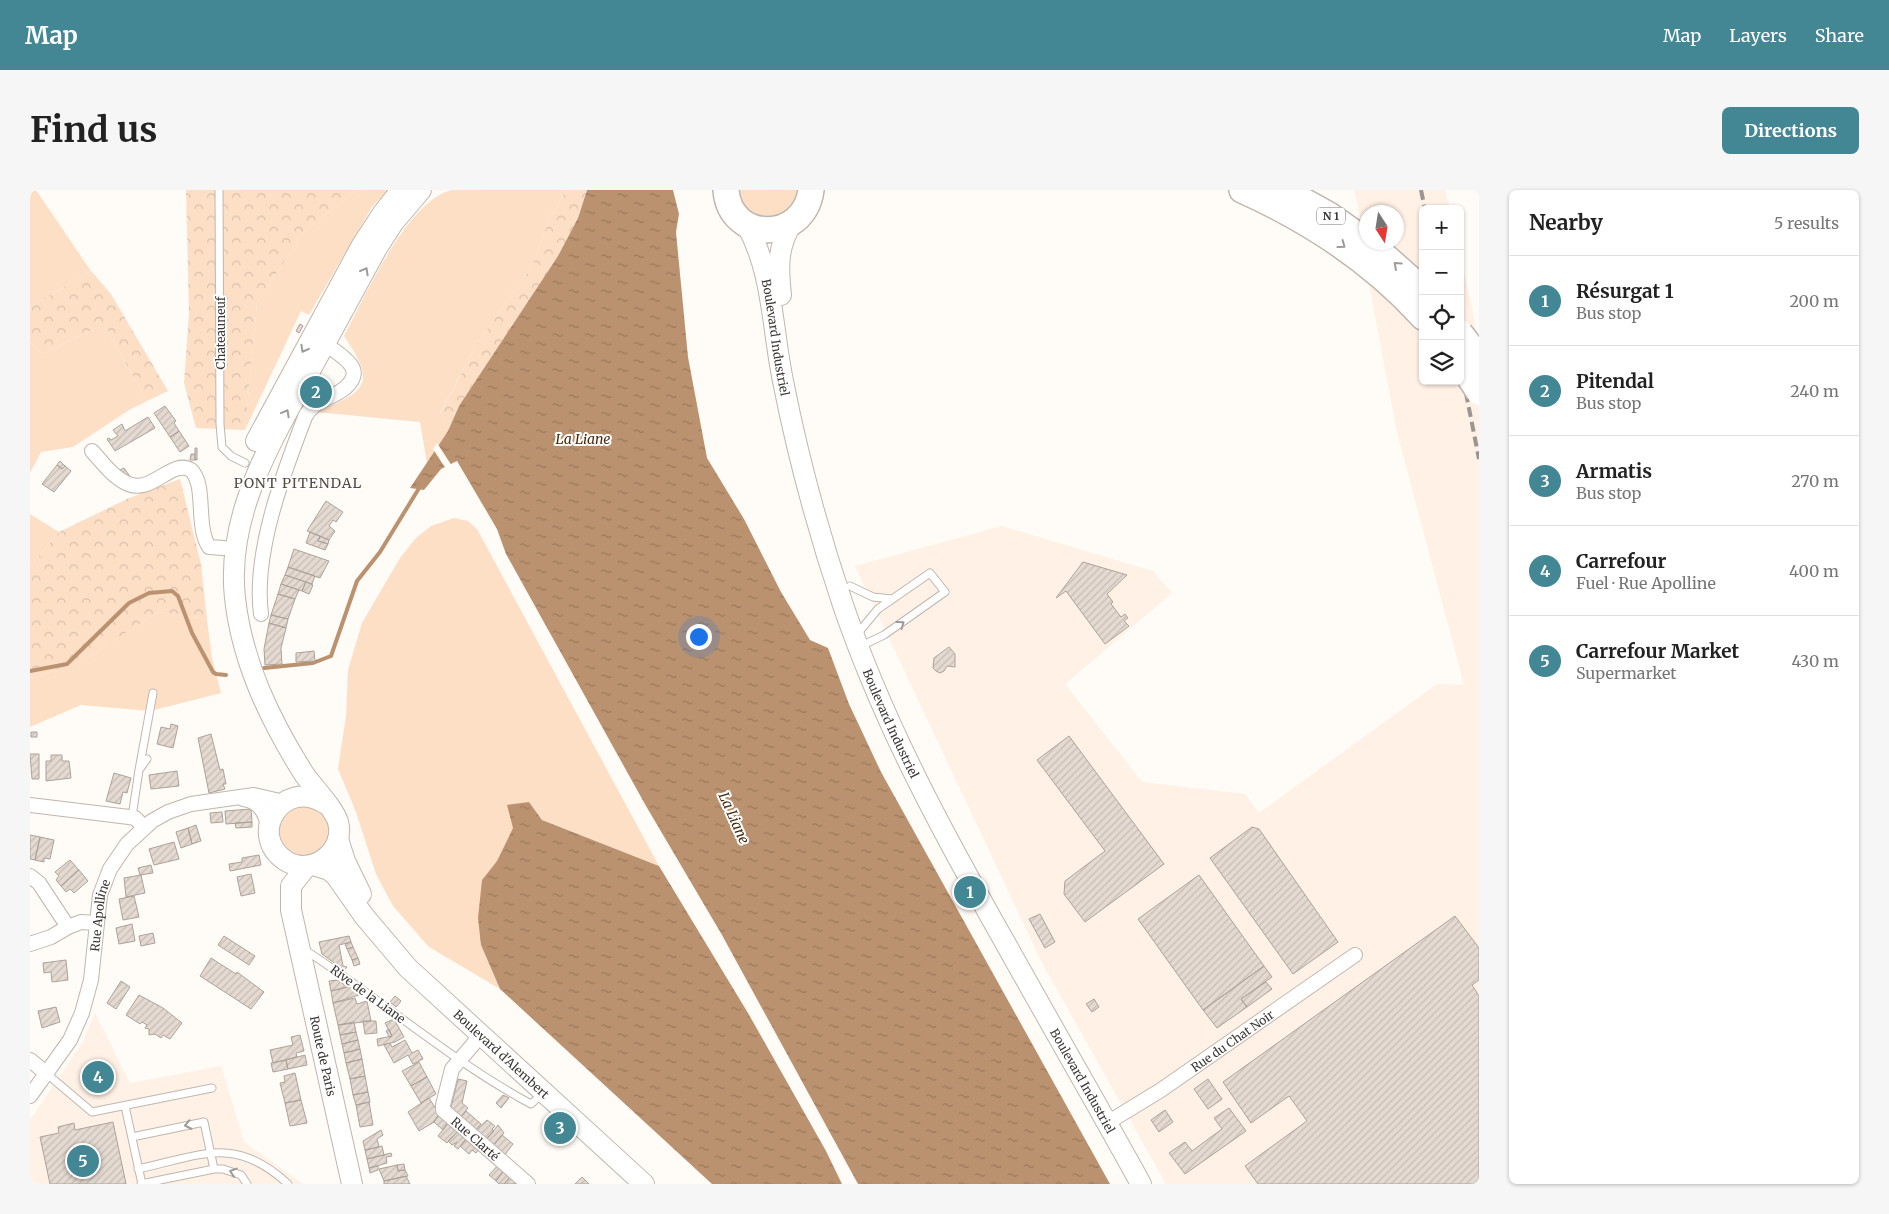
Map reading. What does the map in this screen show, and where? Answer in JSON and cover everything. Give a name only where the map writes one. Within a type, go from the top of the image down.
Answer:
[{"type":"highway","points":[[723,195],[737,216],[746,224],[772,230],[792,223],[800,216],[810,196],[829,190]]},
{"type":"highway","name":"N 1","points":[[1242,190],[1288,198],[1359,237]]},
{"type":"highway","name":"N 1","points":[[1288,198],[1331,238],[1362,260],[1419,313]]},
{"type":"highway","name":"N 1","points":[[1377,250],[1419,287]]},
{"type":"highway","points":[[1464,338],[1479,358]]},
{"type":"highway","points":[[1464,369],[1479,392]]},
{"type":"street","points":[[287,800],[291,778],[288,768],[255,706],[235,652],[225,595],[224,548],[231,509],[245,463],[374,225],[401,190]]},
{"type":"street","points":[[324,802],[309,796],[287,800],[274,812],[269,828],[274,849],[289,862],[310,865],[329,855],[338,838],[337,820],[284,740],[260,694],[240,628],[234,577],[241,523],[254,478],[269,445],[386,235],[421,190]]},
{"type":"street","name":"Boulevard Industriel","points":[[792,223],[782,242],[779,261],[785,320],[795,384],[813,458],[850,586],[862,638]]},
{"type":"street","name":"Boulevard Industriel","points":[[746,224],[758,246],[764,266],[783,381],[812,504],[862,638],[890,723],[934,815],[1112,1120],[1155,1184]]},
{"type":"street","points":[[261,614],[258,591],[261,570],[281,482],[304,417],[310,408],[342,390],[352,378],[352,368],[348,359],[325,344],[322,338],[322,329],[339,299],[345,276]]},
{"type":"street","points":[[92,451],[119,479],[136,486],[150,484],[180,468],[191,470],[197,480],[201,527],[204,538],[209,547],[224,548]]},
{"type":"street","name":"Rue Apolline","points":[[30,1096],[70,1040],[85,1004],[91,975],[100,895],[110,869],[120,852],[144,827],[160,816],[184,806],[254,795],[287,800]]},
{"type":"street","name":"Rue Apolline","points":[[232,798],[255,802],[263,811],[269,828]]},
{"type":"street","points":[[30,805],[132,817],[144,827]]},
{"type":"street","name":"Boulevard d'Alembert","points":[[338,838],[345,861],[385,941]]},
{"type":"street","name":"Route de Paris","points":[[274,849],[282,890],[296,937],[352,1184]]},
{"type":"street","name":"Boulevard d'Alembert","points":[[310,865],[329,870],[336,876],[408,968],[481,1035],[537,1098],[644,1184]]},
{"type":"street","name":"Route de Paris","points":[[296,937],[291,888],[294,879],[310,865]]},
{"type":"street","points":[[30,876],[39,883],[68,927]]},
{"type":"street","points":[[30,944],[51,937],[81,922],[96,924]]},
{"type":"street","name":"Rue du Chat Noir","points":[[1112,1120],[1161,1090],[1355,954]]},
{"type":"street","name":"Rue Clarté","points":[[481,1035],[459,1059],[450,1074],[443,1105],[444,1113],[528,1184]]},
{"type":"street","points":[[30,1060],[47,1074]]},
{"type":"street","name":"Boulevard Industriel","points":[[1112,1120],[1141,1184]]},
{"type":"lane","name":"Chateauneuf","points":[[219,190],[220,424],[222,447],[231,456],[245,463]]},
{"type":"lane","points":[[930,573],[945,592],[891,630],[862,638],[892,599],[930,573]]},
{"type":"lane","points":[[850,586],[865,595],[892,599]]},
{"type":"lane","points":[[132,817],[153,693]]},
{"type":"lane","points":[[139,770],[146,759]]},
{"type":"lane","name":"Rive de la Liane","points":[[296,937],[459,1059],[537,1098]]},
{"type":"lane","points":[[47,1074],[92,1112],[212,1088]]},
{"type":"lane","points":[[125,1106],[142,1184],[214,1169],[223,1169],[241,1175],[247,1184]]},
{"type":"lane","points":[[132,1137],[204,1122],[214,1169]]},
{"type":"lane","points":[[138,1169],[211,1154],[232,1152],[265,1165],[288,1184]]},
{"type":"shaded area","points":[[1354,190],[1445,190],[1449,205],[1419,205],[1419,272],[1394,250],[1404,250],[1404,205],[1359,205],[1359,212]]},
{"type":"shaded area","points":[[1464,272],[1471,303],[1477,337],[1464,320]]},
{"type":"shaded area","points":[[1367,274],[1419,325],[1419,385],[1464,384],[1479,406],[1479,1184],[1166,1184],[1042,963],[855,566],[1002,526],[1153,571],[1172,593],[1065,684],[1142,782],[1245,794],[1259,813],[1437,684],[1464,685],[1397,432]]},
{"type":"shaded area","points":[[95,1013],[130,1083],[221,1066],[244,1142],[303,1184],[30,1184],[30,1120],[84,1040]]},
{"type":"green space","points":[[30,190],[36,190],[91,271],[30,307]]},
{"type":"green space","points":[[186,190],[357,190],[304,232],[257,303],[245,430],[196,428],[184,383],[189,313]]},
{"type":"green space","points":[[357,190],[388,190],[372,207],[309,315],[301,311],[245,430],[257,303],[304,232]]},
{"type":"green space","points":[[452,190],[566,190],[548,222],[533,265],[477,344],[440,413],[448,431],[427,463],[420,422],[316,412],[346,399],[361,385],[363,376],[361,366],[344,336],[389,252],[404,230],[419,212],[435,198]]},
{"type":"green space","points":[[566,190],[587,190],[578,218],[558,256],[459,406],[448,431],[440,414],[477,344],[533,265],[548,222]]},
{"type":"green space","points":[[735,190],[801,190],[797,203],[776,219],[750,216]]},
{"type":"green space","points":[[91,271],[111,294],[168,391],[147,401],[104,324],[42,354],[30,342],[30,307]]},
{"type":"green space","points":[[104,324],[147,401],[129,410],[73,447],[41,452],[30,473],[30,342],[42,354]]},
{"type":"green space","points":[[180,479],[201,564],[207,619],[158,612],[83,661],[30,679],[30,567],[59,532],[129,498]]},
{"type":"green space","points":[[30,514],[59,532],[30,567]]},
{"type":"green space","points":[[454,518],[468,521],[477,529],[659,866],[542,820],[529,802],[513,828],[497,861],[482,880],[481,945],[500,989],[429,947],[393,906],[376,874],[356,812],[338,769],[346,716],[348,670],[362,623],[400,558],[416,538],[431,526]]},
{"type":"green space","points":[[158,612],[207,619],[212,658],[221,693],[150,711],[81,705],[30,727],[30,679],[83,661]]},
{"type":"green space","points":[[309,806],[322,813],[328,821],[328,841],[322,849],[314,855],[299,856],[286,849],[280,841],[279,826],[286,813],[294,807]]},
{"type":"water","name":"La Liane","points":[[587,190],[673,190],[679,214],[676,232],[688,357],[707,458],[744,519],[781,592],[810,640],[828,648],[849,704],[881,772],[1110,1184],[858,1184],[722,935],[646,806],[506,554],[497,529],[457,461],[441,469],[424,490],[410,488],[448,431],[459,406],[558,256],[578,218]]},
{"type":"water","points":[[529,802],[542,820],[659,866],[748,1013],[826,1151],[842,1184],[712,1184],[500,989],[481,945],[478,918],[482,880],[497,861],[513,828],[507,805]]},
{"type":"pier","points":[[437,443],[452,466],[446,469],[433,449]]},
{"type":"building","points":[[300,324],[303,326],[299,333],[296,331]]},
{"type":"building","points":[[316,388],[319,390],[316,397],[312,395]]},
{"type":"building","points":[[165,406],[176,421],[174,423],[179,431],[170,437],[154,413]]},
{"type":"building","points":[[148,417],[155,428],[115,451],[107,439],[111,440],[118,436],[113,430],[122,424],[125,431]]},
{"type":"building","points":[[179,431],[189,446],[180,452],[170,437]]},
{"type":"building","points":[[195,448],[197,448],[197,460],[195,460]]},
{"type":"building","points":[[191,454],[195,454],[195,460],[190,460]]},
{"type":"building","points":[[60,461],[65,466],[62,469],[57,465]]},
{"type":"building","points":[[57,465],[62,469],[65,466],[71,471],[54,492],[42,484]]},
{"type":"building","points":[[124,468],[131,478],[127,480],[120,470]]},
{"type":"building","points":[[326,501],[343,512],[336,522],[333,520],[329,526],[335,531],[329,540],[307,531]]},
{"type":"building","points":[[310,532],[320,536],[318,541],[328,544],[325,550],[306,543]]},
{"type":"building","points":[[320,536],[329,540],[328,544],[318,541]]},
{"type":"building","points":[[294,549],[329,561],[320,578],[288,567]]},
{"type":"building","points":[[1083,562],[1127,575],[1107,594],[1113,602],[1111,604],[1121,617],[1125,614],[1128,618],[1124,621],[1129,626],[1105,644],[1066,591],[1056,598]]},
{"type":"building","points":[[288,567],[315,576],[312,584],[285,575]]},
{"type":"building","points":[[285,575],[306,582],[302,591],[281,584]]},
{"type":"building","points":[[306,582],[313,585],[309,594],[302,591]]},
{"type":"building","points":[[281,584],[299,590],[295,599],[278,594]]},
{"type":"building","points":[[278,594],[295,599],[288,619],[271,615]]},
{"type":"building","points":[[271,615],[288,619],[286,628],[269,623]]},
{"type":"building","points":[[269,623],[286,628],[281,648],[282,664],[265,665],[264,649]]},
{"type":"building","points":[[949,647],[955,654],[955,667],[947,666],[940,673],[933,668],[934,658]]},
{"type":"building","points":[[314,651],[315,661],[296,662],[296,653]]},
{"type":"building","points":[[171,724],[178,726],[173,748],[157,744],[161,727],[170,729]]},
{"type":"building","points":[[31,732],[37,732],[37,737],[31,737]]},
{"type":"building","points":[[211,734],[220,770],[223,769],[226,784],[223,784],[225,789],[209,793],[198,738]]},
{"type":"building","points":[[1069,736],[1164,864],[1085,922],[1064,894],[1065,881],[1105,851],[1037,760]]},
{"type":"building","points":[[30,754],[39,754],[39,779],[32,779]]},
{"type":"building","points":[[51,755],[62,755],[62,761],[69,761],[71,778],[46,781],[46,761],[51,761]]},
{"type":"building","points":[[177,771],[179,786],[151,789],[149,775]]},
{"type":"building","points":[[114,773],[131,778],[127,793],[123,792],[120,804],[106,801]]},
{"type":"building","points":[[251,809],[252,822],[226,824],[225,811]]},
{"type":"building","points":[[222,812],[223,822],[211,823],[210,813]]},
{"type":"building","points":[[252,822],[252,827],[236,828],[235,823]]},
{"type":"building","points":[[196,825],[201,841],[192,844],[188,828]]},
{"type":"building","points":[[1252,827],[1259,829],[1338,942],[1293,974],[1210,858]]},
{"type":"building","points":[[188,828],[192,844],[181,848],[176,832]]},
{"type":"building","points":[[30,835],[40,837],[35,860],[30,859]]},
{"type":"building","points":[[40,837],[54,840],[50,859],[44,858],[44,862],[35,860]]},
{"type":"building","points":[[174,842],[179,859],[154,865],[149,849]]},
{"type":"building","points":[[259,855],[261,865],[230,871],[229,864],[242,862],[242,858]]},
{"type":"building","points":[[70,860],[79,870],[61,886],[56,880],[59,876],[55,872]]},
{"type":"building","points":[[151,865],[153,873],[140,875],[138,868]]},
{"type":"building","points":[[79,870],[88,881],[74,893],[70,889],[66,892],[61,886]]},
{"type":"building","points":[[251,874],[255,893],[241,896],[237,877]]},
{"type":"building","points":[[141,875],[145,893],[126,897],[124,878]]},
{"type":"building","points":[[1199,875],[1264,966],[1203,1010],[1138,919]]},
{"type":"building","points":[[134,896],[139,917],[123,920],[119,899]]},
{"type":"building","points":[[1040,914],[1055,942],[1045,948],[1029,919]]},
{"type":"building","points":[[1455,916],[1479,948],[1479,980],[1472,985],[1479,996],[1479,1184],[1258,1184],[1245,1166],[1307,1121],[1289,1096],[1251,1123],[1223,1082]]},
{"type":"building","points":[[132,924],[135,941],[119,944],[116,928]]},
{"type":"building","points":[[153,933],[155,943],[141,946],[139,936]]},
{"type":"building","points":[[224,936],[255,956],[249,965],[218,945]]},
{"type":"building","points":[[349,936],[351,942],[339,945],[343,966],[347,967],[344,970],[322,954],[319,942]]},
{"type":"building","points":[[351,942],[353,947],[347,949],[345,944]]},
{"type":"building","points":[[353,947],[358,958],[352,960],[347,949]]},
{"type":"building","points":[[211,958],[236,974],[237,972],[264,992],[251,1009],[200,976]]},
{"type":"building","points":[[358,958],[360,964],[354,966],[352,960]]},
{"type":"building","points":[[66,960],[68,980],[52,982],[51,972],[44,973],[43,963]]},
{"type":"building","points":[[1264,966],[1272,977],[1241,999],[1247,1007],[1217,1028],[1203,1010]]},
{"type":"building","points":[[338,980],[347,987],[331,991],[329,981]]},
{"type":"building","points":[[121,981],[130,987],[116,1009],[107,1003]]},
{"type":"building","points":[[1266,982],[1272,989],[1247,1007],[1241,999]]},
{"type":"building","points":[[352,986],[362,994],[333,1003],[331,991]]},
{"type":"building","points":[[139,995],[163,1008],[182,1023],[170,1039],[163,1035],[161,1038],[155,1034],[149,1035],[149,1029],[145,1028],[147,1025],[142,1022],[140,1024],[126,1015]]},
{"type":"building","points":[[395,996],[401,1001],[396,1007],[390,1002]]},
{"type":"building","points":[[355,998],[357,1004],[367,1001],[371,1021],[338,1025],[333,1003]]},
{"type":"building","points":[[1094,999],[1099,1007],[1092,1012],[1086,1004]]},
{"type":"building","points":[[56,1007],[60,1022],[42,1028],[38,1011]]},
{"type":"building","points":[[394,1019],[404,1037],[395,1042],[378,1046],[377,1039],[392,1036],[385,1023]]},
{"type":"building","points":[[363,1021],[376,1021],[377,1033],[365,1034]]},
{"type":"building","points":[[354,1022],[356,1032],[340,1035],[338,1025]]},
{"type":"building","points":[[389,1029],[392,1036],[390,1038],[386,1031]]},
{"type":"building","points":[[356,1032],[358,1040],[342,1044],[340,1035]]},
{"type":"building","points":[[300,1035],[304,1051],[296,1053],[297,1057],[273,1063],[270,1050],[293,1045],[291,1037]]},
{"type":"building","points":[[358,1040],[360,1049],[344,1053],[342,1044]]},
{"type":"building","points":[[405,1040],[412,1053],[418,1050],[423,1059],[413,1064],[408,1055],[394,1063],[384,1045],[390,1043],[392,1047]]},
{"type":"building","points":[[360,1049],[362,1059],[346,1063],[344,1053]]},
{"type":"building","points":[[305,1055],[307,1065],[288,1069],[286,1060]]},
{"type":"building","points":[[362,1059],[365,1076],[350,1079],[346,1063]]},
{"type":"building","points":[[286,1060],[288,1069],[273,1072],[271,1063]]},
{"type":"building","points":[[419,1062],[427,1077],[411,1086],[402,1071]]},
{"type":"building","points":[[101,1063],[111,1082],[95,1091],[85,1072]]},
{"type":"building","points":[[295,1073],[301,1100],[285,1103],[280,1083],[285,1082],[284,1076]]},
{"type":"building","points":[[365,1076],[368,1092],[353,1095],[350,1079]]},
{"type":"building","points":[[427,1077],[436,1094],[421,1103],[411,1086]]},
{"type":"building","points":[[458,1079],[467,1081],[462,1103],[468,1108],[459,1119],[450,1111]]},
{"type":"building","points":[[1208,1079],[1222,1099],[1208,1109],[1194,1089]]},
{"type":"building","points":[[368,1092],[370,1102],[356,1105],[353,1095]]},
{"type":"building","points":[[503,1095],[509,1098],[501,1108],[496,1103]]},
{"type":"building","points":[[429,1098],[439,1114],[434,1122],[419,1131],[408,1112]]},
{"type":"building","points":[[301,1100],[307,1123],[290,1126],[285,1103]]},
{"type":"building","points":[[369,1102],[373,1125],[360,1127],[356,1105]]},
{"type":"building","points":[[1229,1108],[1246,1131],[1185,1174],[1169,1153],[1185,1142],[1192,1151],[1222,1129],[1214,1118]]},
{"type":"building","points":[[1165,1110],[1173,1122],[1159,1132],[1151,1120]]},
{"type":"building","points":[[466,1111],[481,1124],[474,1132],[459,1119]]},
{"type":"building","points":[[439,1114],[448,1123],[443,1130],[434,1122]]},
{"type":"building","points":[[487,1120],[495,1126],[492,1129],[494,1131],[485,1141],[474,1132]]},
{"type":"building","points":[[113,1122],[126,1184],[50,1184],[40,1137],[59,1133],[58,1127],[74,1123],[75,1130]]},
{"type":"building","points":[[448,1123],[458,1131],[447,1143],[438,1136]]},
{"type":"building","points":[[498,1125],[504,1133],[492,1147],[485,1141]]},
{"type":"building","points":[[381,1130],[383,1135],[377,1139],[379,1147],[365,1150],[363,1141]]},
{"type":"building","points":[[458,1131],[467,1138],[458,1149],[454,1146],[457,1142],[452,1145],[448,1141]]},
{"type":"building","points":[[502,1135],[513,1144],[503,1157],[492,1147]]},
{"type":"building","points":[[467,1138],[479,1149],[476,1153],[472,1150],[469,1154],[460,1146]]},
{"type":"building","points":[[382,1146],[384,1155],[367,1159],[365,1150]]},
{"type":"building","points":[[391,1153],[392,1156],[386,1157],[387,1163],[369,1168],[367,1159]]},
{"type":"building","points":[[404,1164],[405,1170],[398,1171],[397,1165]]},
{"type":"building","points":[[397,1165],[398,1171],[405,1170],[408,1176],[384,1181],[379,1169]]},
{"type":"building","points":[[498,1165],[504,1170],[496,1181],[489,1175]]},
{"type":"building","points":[[378,1166],[378,1170],[370,1173],[369,1168]]},
{"type":"building","points":[[504,1170],[511,1176],[504,1184],[499,1184],[496,1181]]},
{"type":"building","points":[[406,1176],[410,1184],[384,1184],[384,1181]]},
{"type":"building","points":[[511,1176],[517,1182],[515,1184],[504,1184]]},
{"type":"building","points":[[582,1177],[589,1184],[575,1184]]},
{"type":"waterway","points":[[264,668],[313,663],[331,656],[357,581],[380,552],[421,485]]},
{"type":"waterway","points":[[30,671],[67,664],[129,603],[149,593],[172,591],[178,596],[192,633],[213,672],[226,675]]},
{"type":"railway","points":[[1421,190],[1424,205]]},
{"type":"railway","points":[[1462,340],[1475,399]]},
{"type":"railway","points":[[1464,383],[1479,459]]},
{"type":"place","name":"Pitendal","points":[[316,392]]},
{"type":"place","name":"Résurgat 1","points":[[970,892]]},
{"type":"place","name":"Carrefour","points":[[98,1077]]},
{"type":"place","name":"Armatis","points":[[560,1128]]},
{"type":"place","name":"Carrefour Market","points":[[83,1161]]},
{"type":"district","name":"PONT PITENDAL","points":[[298,483]]}]
